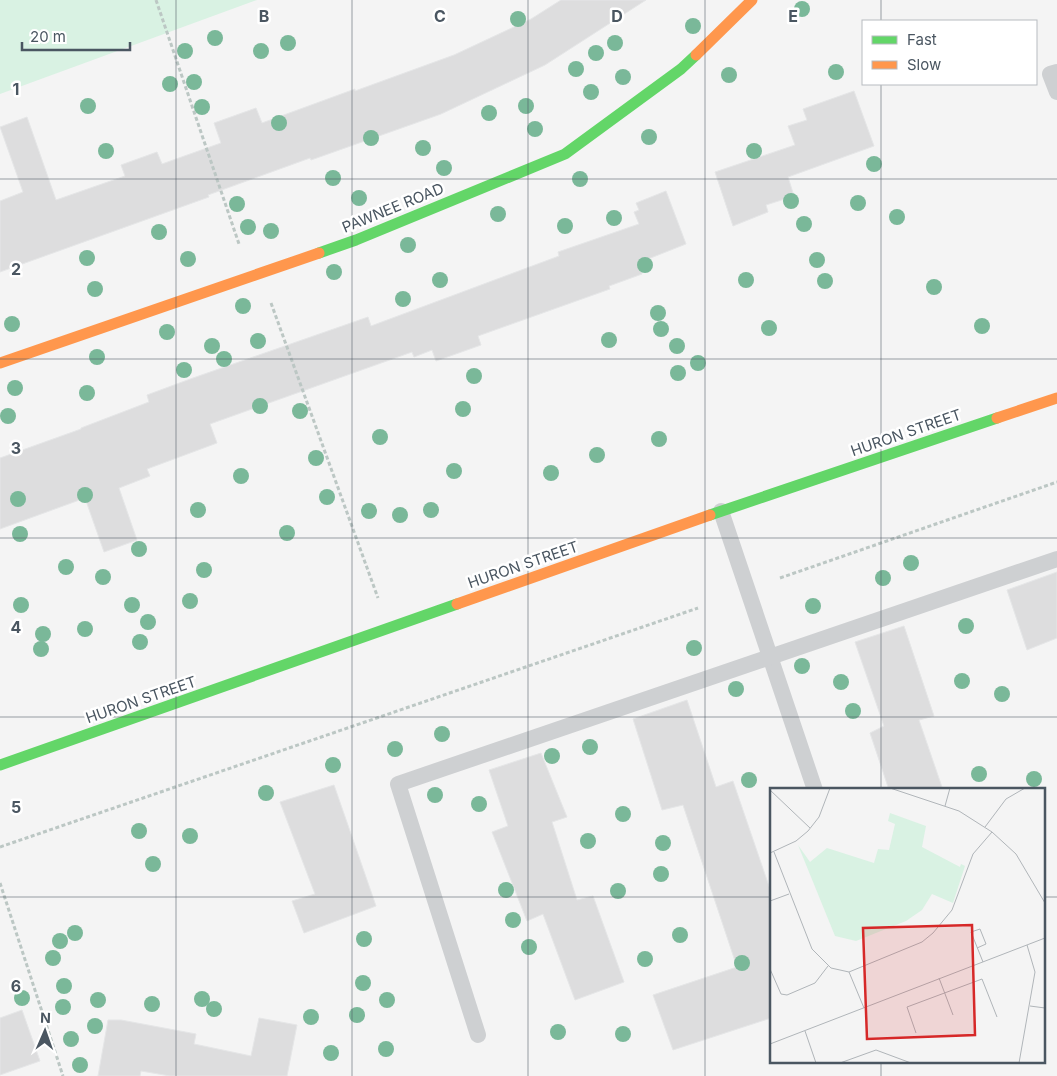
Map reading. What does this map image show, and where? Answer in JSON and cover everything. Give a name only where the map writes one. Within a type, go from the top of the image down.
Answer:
[{"type":"main road","name":"PAWNEE ROAD","points":[[0,363],[356,240],[565,154],[681,69],[752,0]]},
{"type":"main road","name":"HURON STREET","points":[[0,765],[721,511],[1057,398]]},
{"type":"lane","points":[[1057,72],[1050,74],[1057,92]]},
{"type":"lane","points":[[721,511],[814,788]]},
{"type":"lane","points":[[478,1035],[398,784],[1057,559]]},
{"type":"path","points":[[156,0],[239,244]]},
{"type":"path","points":[[268,295],[379,600]]},
{"type":"path","points":[[780,578],[1057,482]]},
{"type":"path","points":[[0,847],[698,608]]},
{"type":"path","points":[[0,883],[63,1076]]},
{"type":"green space","points":[[0,0],[257,0],[0,94]]},
{"type":"building","points":[[561,0],[646,0],[545,65],[441,114],[311,160],[310,158],[208,195],[209,197],[0,272],[0,201],[23,192],[0,127],[27,117],[56,200],[125,176],[121,165],[157,152],[162,164],[221,143],[214,123],[256,108],[262,123],[355,89],[355,91],[454,55],[531,19]]},
{"type":"building","points":[[854,91],[874,146],[788,177],[794,196],[766,205],[768,212],[733,226],[715,172],[795,145],[788,126],[807,120],[803,109]]},
{"type":"building","points":[[666,191],[686,244],[638,263],[642,274],[609,286],[610,289],[478,336],[481,345],[436,361],[432,350],[414,357],[412,352],[210,424],[217,443],[147,469],[150,476],[119,488],[137,540],[104,552],[85,498],[0,529],[0,458],[149,402],[147,395],[193,378],[368,317],[371,326],[559,256],[558,252],[639,224],[634,212],[639,210],[636,203]]},
{"type":"building","points":[[1057,572],[1057,638],[1027,650],[1007,590]]},
{"type":"building","points":[[904,626],[934,716],[919,720],[942,788],[888,788],[870,733],[884,726],[855,642]]},
{"type":"building","points":[[687,700],[716,787],[733,781],[770,889],[770,1018],[673,1050],[653,995],[737,967],[683,805],[662,810],[633,719]]},
{"type":"building","points":[[541,753],[567,817],[552,822],[577,900],[593,896],[624,982],[575,1000],[543,914],[527,921],[492,832],[508,826],[489,770]]},
{"type":"building","points":[[334,785],[376,906],[304,933],[292,901],[315,894],[280,802]]},
{"type":"building","points":[[22,1010],[40,1061],[0,1075],[0,1018]]},
{"type":"building","points":[[259,1018],[297,1025],[287,1076],[170,1076],[141,1071],[140,1076],[98,1076],[108,1020],[121,1020],[196,1034],[194,1044],[251,1056]]},
{"type":"traffic: fast","points":[[319,253],[356,240],[565,154],[681,69],[696,55]]},
{"type":"traffic: fast","points":[[710,515],[997,418]]},
{"type":"traffic: fast","points":[[0,765],[457,604]]},
{"type":"traffic: slow","points":[[696,55],[752,0]]},
{"type":"traffic: slow","points":[[0,363],[319,253]]},
{"type":"traffic: slow","points":[[997,418],[1057,398]]},
{"type":"traffic: slow","points":[[457,604],[710,515]]}]
